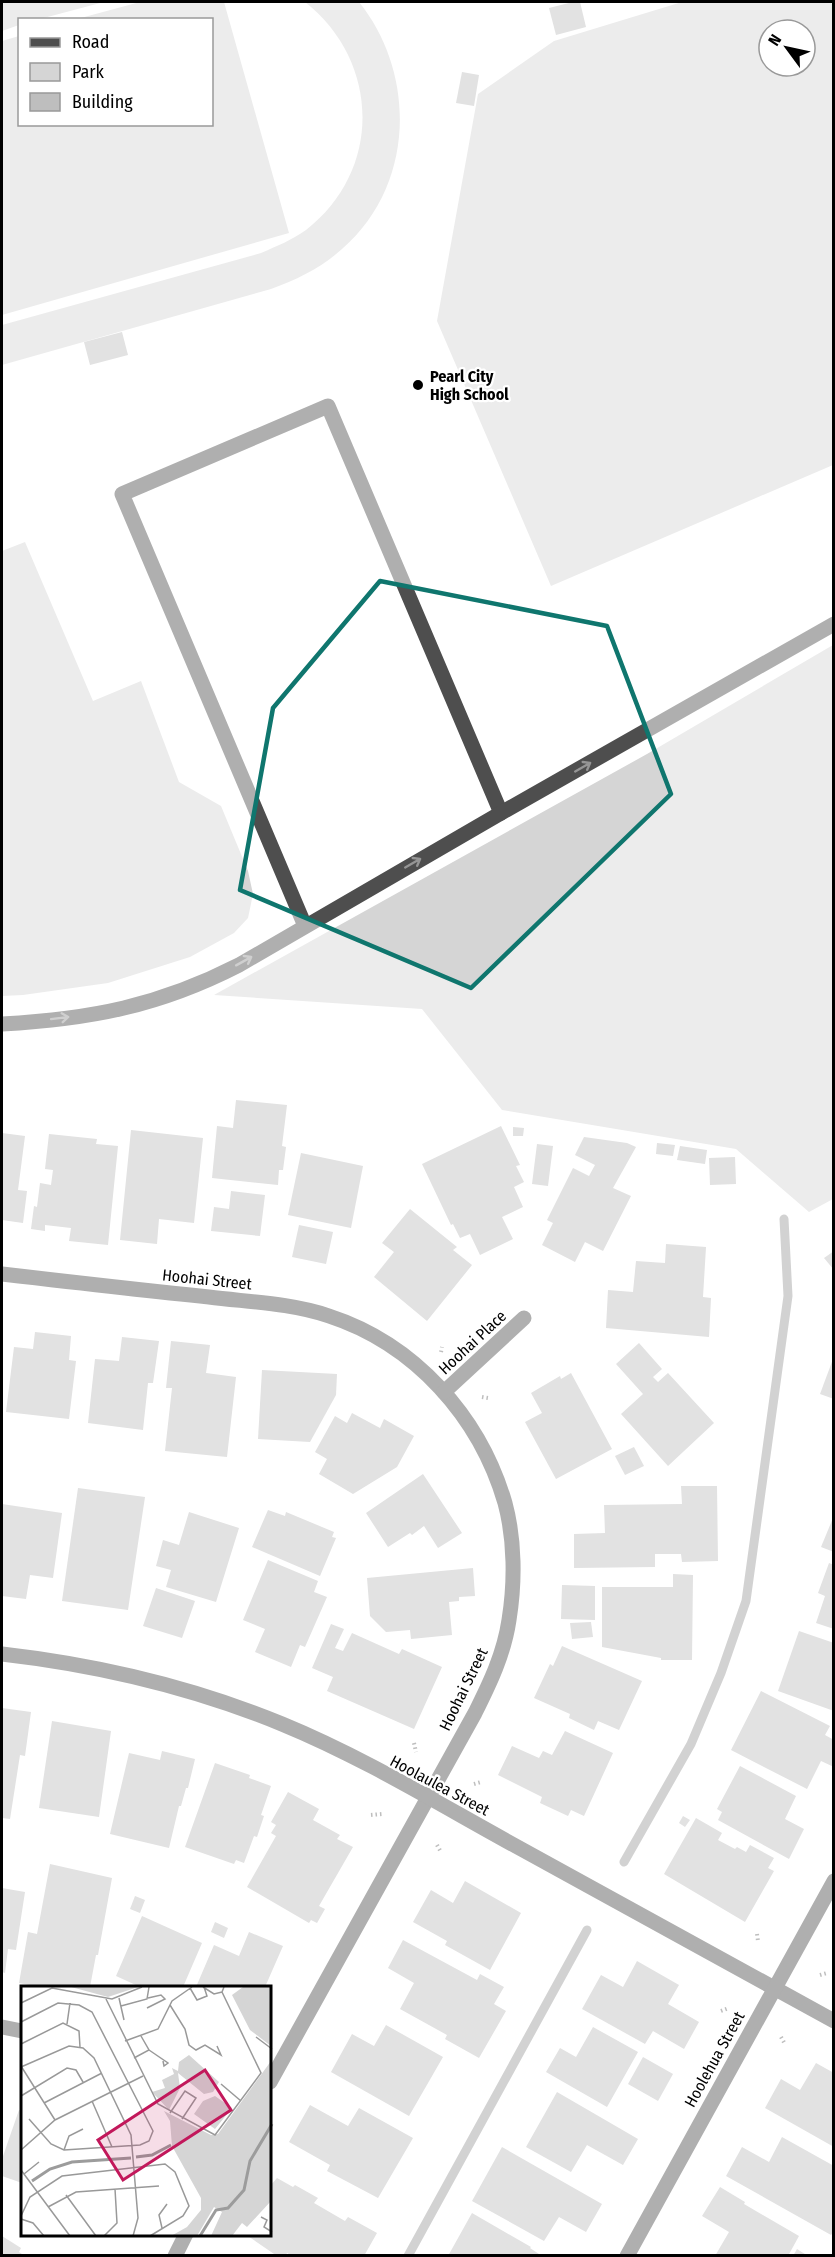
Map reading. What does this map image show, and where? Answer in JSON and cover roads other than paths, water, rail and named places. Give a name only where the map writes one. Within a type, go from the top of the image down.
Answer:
[{"type":"street","points":[[305,926],[122,494],[328,406],[501,813]]},
{"type":"street","points":[[2,1024],[137,1006],[213,978],[834,624]]},
{"type":"street","name":"Hoohai Street","points":[[2,1274],[274,1305],[326,1315],[351,1323],[407,1357],[444,1392],[461,1413],[489,1459],[505,1504],[511,1540],[513,1578],[509,1621],[492,1679],[272,2078]]},
{"type":"street","name":"Hoohai Place","points":[[444,1392],[524,1318]]},
{"type":"street","name":"Hoolaulea Street","points":[[2,1654],[121,1673],[235,1706],[319,1740],[834,2021]]},
{"type":"street","name":"Hoolehua Street","points":[[627,2256],[834,1881]]},
{"type":"street","points":[[2,2027],[21,2031]]},
{"type":"street","points":[[175,2256],[185,2236]]},
{"type":"waterway","points":[[624,1862],[691,1744],[721,1673],[746,1601],[788,1296],[784,1219]]},
{"type":"waterway","points":[[408,2256],[587,1930]]},
{"type":"place","name":"Pearl City High School","points":[[418,385]]}]
